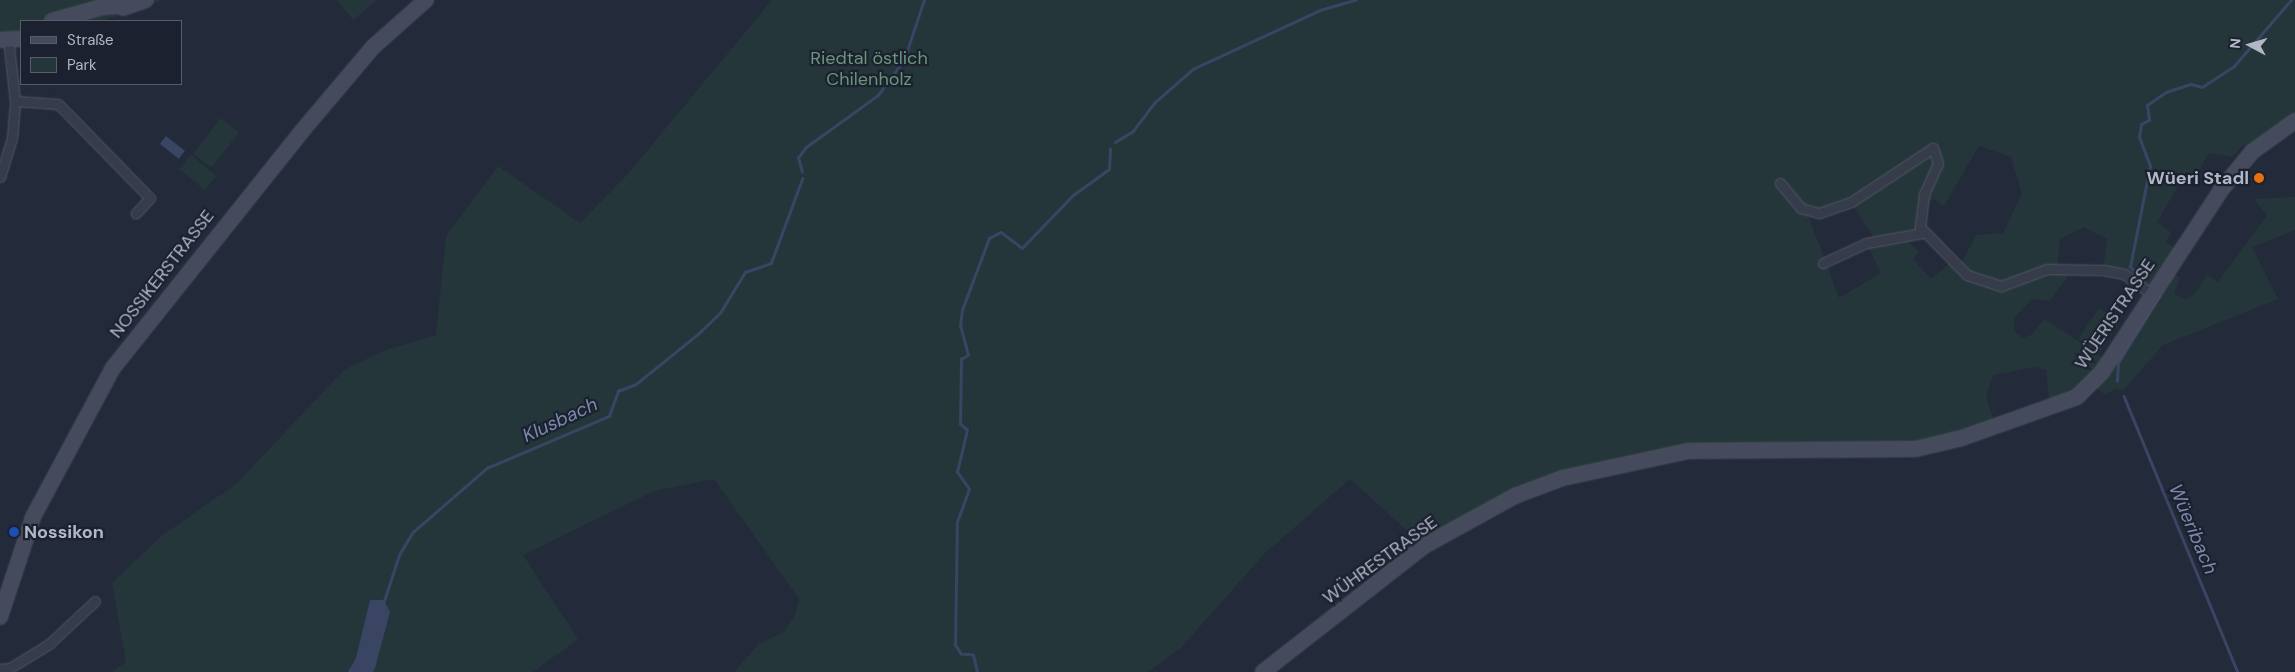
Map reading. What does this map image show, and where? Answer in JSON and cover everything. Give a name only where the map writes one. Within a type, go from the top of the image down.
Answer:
[{"type":"street","points":[[87,20],[146,0]]},
{"type":"street","name":"NOSSIKERSTRASSE","points":[[0,617],[30,524],[113,368],[302,131],[373,48],[426,0]]},
{"type":"street","points":[[56,20],[102,7],[130,5]]},
{"type":"street","points":[[0,176],[12,138],[15,101],[10,39],[20,31]]},
{"type":"street","points":[[15,101],[58,104],[150,198],[136,213]]},
{"type":"street","name":"WÜERISTRASSE","points":[[1851,452],[1916,449],[1953,440],[2076,397],[2102,372],[2152,294],[2252,152],[2295,121]]},
{"type":"street","points":[[1780,183],[1800,208],[1818,213],[1851,202],[1933,148],[1938,163],[1924,195],[1923,233],[1967,276],[1988,285],[2010,284],[2047,269],[2103,270],[2124,274],[2152,294]]},
{"type":"street","points":[[1823,263],[1866,242],[1923,233]]},
{"type":"street","name":"WÜHRESTRASSE","points":[[1263,672],[1424,546],[1523,493],[1616,464],[1673,453],[1851,452]]},
{"type":"street","points":[[0,669],[10,668],[49,644],[95,601]]},
{"type":"green space","points":[[0,0],[163,0],[105,20],[20,20],[20,45],[0,47]]},
{"type":"green space","points":[[337,0],[377,0],[353,20]]},
{"type":"green space","name":"Riedtal östlich Chilenholz","points":[[772,0],[2295,0],[2295,121],[2252,152],[2243,145],[2232,157],[2209,153],[2196,175],[2186,172],[2157,222],[2171,232],[2166,242],[2180,252],[2169,269],[2180,278],[2174,294],[2186,299],[2194,295],[2207,275],[2218,282],[2267,215],[2253,199],[2295,197],[2295,230],[2252,247],[2278,299],[2163,345],[2123,391],[2115,389],[2105,395],[2091,383],[2050,409],[2046,370],[2035,367],[1993,375],[1986,397],[1996,427],[1916,449],[1689,451],[1563,478],[1424,546],[1350,479],[1264,554],[1180,649],[1147,672],[734,672],[759,644],[784,632],[795,615],[799,599],[714,479],[654,491],[523,555],[578,639],[533,672],[112,672],[126,662],[112,583],[159,538],[237,483],[344,370],[383,351],[436,335],[446,236],[498,166],[580,223],[627,175]],"holes":[[[1979,146],[2011,157],[2022,194],[2003,233],[1976,235],[1959,268],[1951,262],[1931,279],[1913,259],[1919,252],[1904,238],[1923,233],[1922,206],[1934,199],[1944,206]],[[1851,202],[1876,241],[1866,243],[1881,273],[1839,298],[1807,212]],[[2084,227],[2107,239],[2103,270],[2135,280],[2152,294],[2109,362],[2045,319],[2031,335],[2023,338],[2014,331],[2014,318],[2032,299],[2050,301],[2069,275],[2069,270],[2057,268],[2060,239]]]},
{"type":"green space","points":[[221,118],[239,132],[211,168],[193,153]]},
{"type":"green space","points":[[191,155],[216,176],[205,190],[179,169]]},
{"type":"green space","points":[[2099,308],[2120,322],[2099,353],[2078,339]]},
{"type":"water","points":[[166,136],[185,151],[179,159],[160,144]]},
{"type":"water","points":[[370,600],[384,600],[390,612],[375,668],[373,672],[348,672],[356,658]]},
{"type":"waterway","name":"Klusbach","points":[[802,172],[798,158],[806,147],[878,95],[904,60],[924,0]]},
{"type":"waterway","points":[[1115,142],[1133,131],[1154,103],[1193,69],[1320,10],[1356,0]]},
{"type":"waterway","name":"Wüeribach","points":[[2144,282],[2130,267],[2150,166],[2139,137],[2141,124],[2149,120],[2147,105],[2166,92],[2191,84],[2202,87],[2234,66],[2291,0]]},
{"type":"waterway","points":[[977,672],[973,655],[961,654],[955,645],[957,522],[969,489],[957,472],[967,430],[960,424],[961,359],[968,355],[960,326],[962,310],[989,238],[1001,232],[1022,248],[1073,195],[1109,169],[1110,149]]},
{"type":"waterway","name":"Klusbach","points":[[384,601],[399,555],[413,532],[487,468],[609,416],[618,391],[636,384],[698,334],[720,313],[745,272],[771,263],[802,179]]},
{"type":"waterway","name":"Wüeribach","points":[[2117,381],[2118,363],[2159,296]]},
{"type":"waterway","name":"Wüeribach","points":[[2124,396],[2238,672]]},
{"type":"place","name":"Wüeri Stadl","points":[[2259,178]]},
{"type":"place","name":"Nossikon","points":[[14,532]]}]
